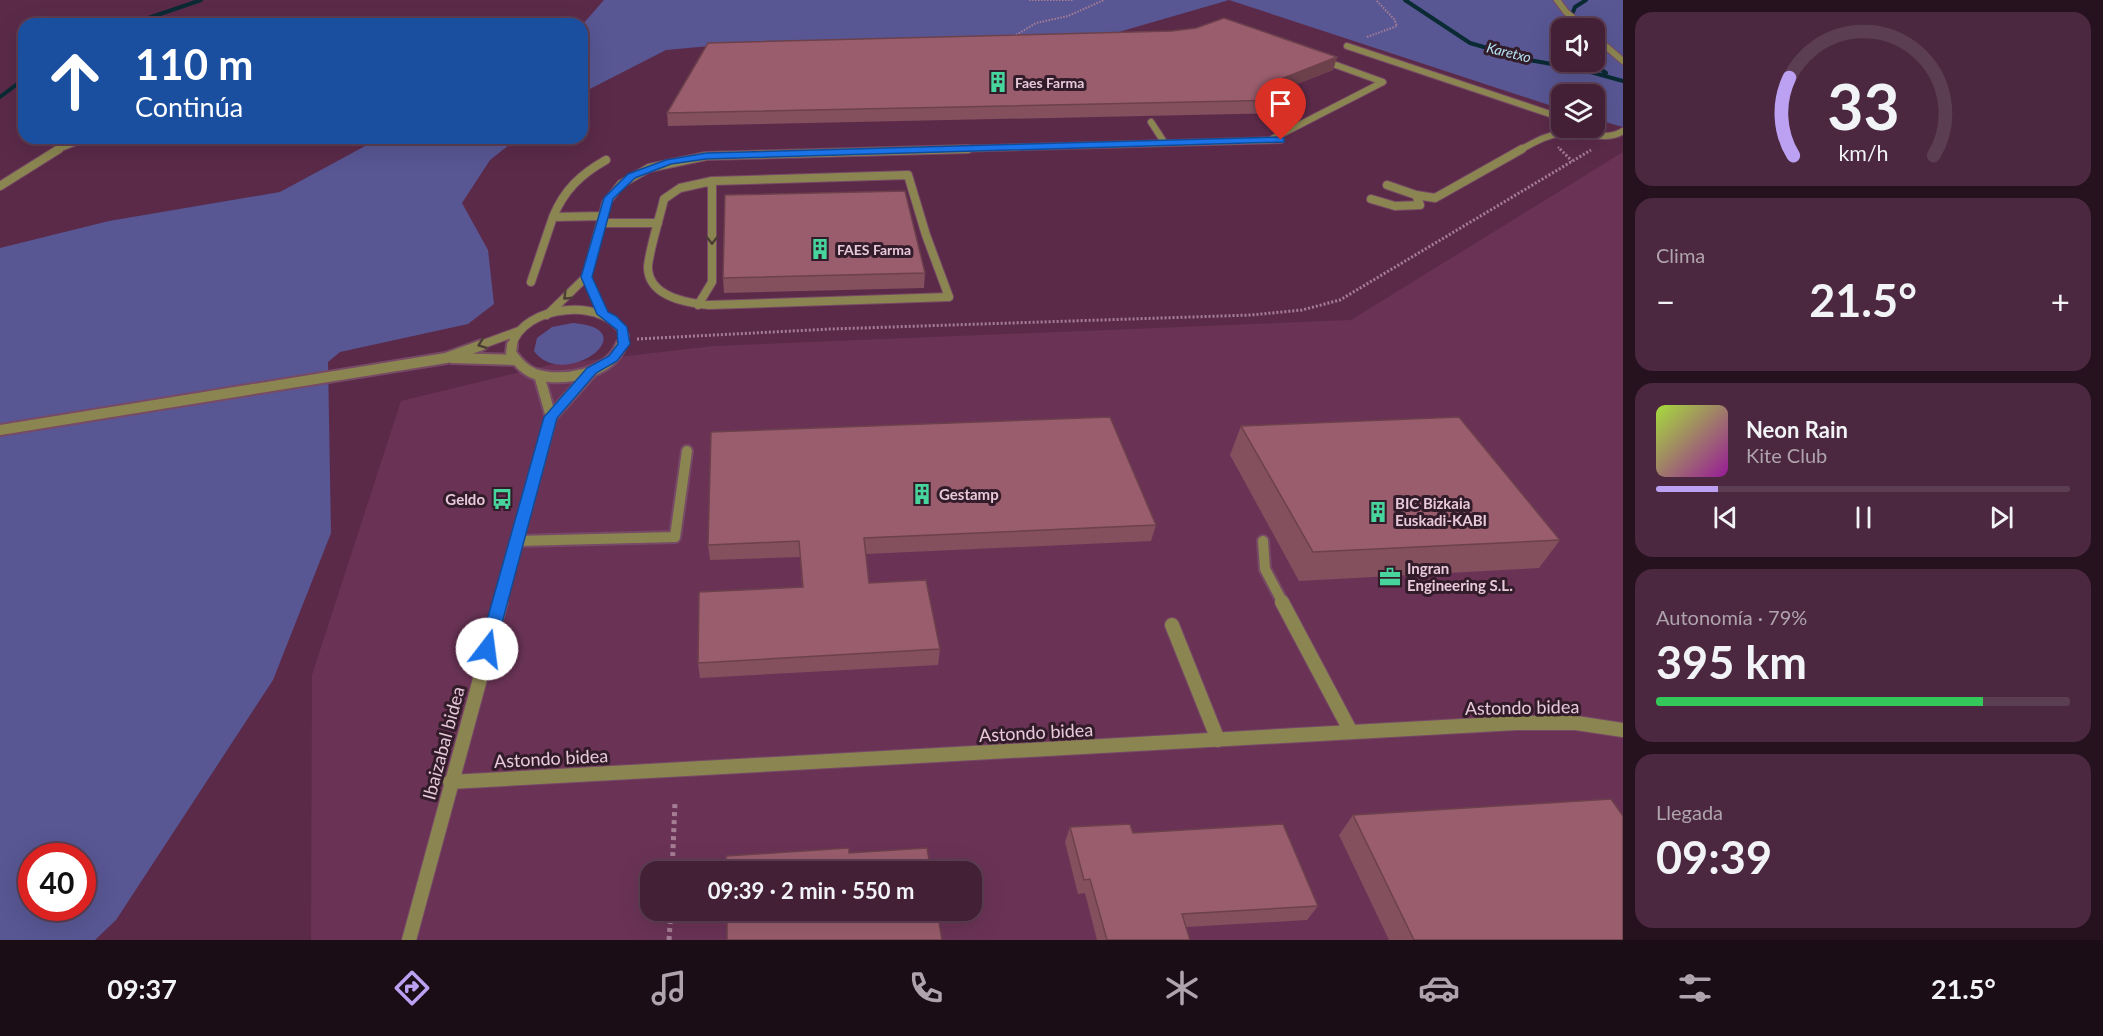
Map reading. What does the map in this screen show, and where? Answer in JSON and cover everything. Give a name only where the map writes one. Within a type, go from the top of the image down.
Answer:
[{"type":"street","points":[[1557,0],[1573,18]]},
{"type":"street","points":[[1605,45],[1623,61]]},
{"type":"street","points":[[1347,46],[1551,114]]},
{"type":"street","points":[[1612,51],[1623,53]]},
{"type":"street","points":[[446,358],[519,331],[547,315],[586,277],[609,198],[632,176],[669,162],[706,156],[1276,139],[1383,82],[1318,59]]},
{"type":"street","points":[[1150,122],[1164,142]]},
{"type":"street","points":[[1387,185],[1416,195],[1435,198],[1545,136],[1566,133],[1615,136],[1623,131]]},
{"type":"street","points":[[1605,133],[1615,136]]},
{"type":"street","points":[[0,186],[69,144]]},
{"type":"street","points":[[531,282],[558,201],[571,183],[606,160]]},
{"type":"street","points":[[908,175],[926,235],[949,297],[698,305],[668,296],[656,288],[651,278],[648,269],[658,223],[664,199],[670,193],[696,182],[908,175]]},
{"type":"street","points":[[698,305],[712,282],[712,181]]},
{"type":"street","points":[[1371,199],[1393,208],[1409,208],[1419,205],[1416,195]]},
{"type":"street","points":[[553,217],[658,223]]},
{"type":"street","points":[[586,277],[603,314]]},
{"type":"street","points":[[519,331],[511,346],[514,360],[520,366],[539,375],[564,377],[592,371],[613,359],[620,352],[624,339],[623,329],[603,314],[582,310],[547,315]]},
{"type":"street","points":[[0,430],[446,358],[514,360]]},
{"type":"street","name":"Ibaizabal bidea","points":[[409,940],[450,782],[551,417],[592,371]]},
{"type":"street","points":[[539,375],[551,417]]},
{"type":"street","points":[[517,541],[675,537],[687,451]]},
{"type":"street","points":[[1263,541],[1265,569],[1351,732]]},
{"type":"street","points":[[1172,625],[1218,740]]},
{"type":"street","name":"Astondo bidea","points":[[450,782],[1351,732],[1564,723],[1623,730]]},
{"type":"path","points":[[1029,0],[1073,0]]},
{"type":"path","points":[[1008,39],[1036,23],[1068,16],[1104,0]]},
{"type":"path","points":[[1364,39],[1397,26],[1376,0]]},
{"type":"path","points":[[624,339],[1251,315],[1302,310],[1340,300],[1615,136]]},
{"type":"path","points":[[1554,144],[1572,161]]},
{"type":"path","points":[[672,861],[675,802]]},
{"type":"path","points":[[669,940],[670,921]]},
{"type":"shaded area","points":[[604,0],[1229,0],[1105,36],[710,46],[666,50],[588,90],[588,18]]},
{"type":"shaded area","points":[[1229,0],[1623,0],[1623,127],[1605,122],[1605,84],[1551,84],[1551,106]]},
{"type":"shaded area","points":[[369,144],[510,144],[490,160],[462,203],[488,250],[494,304],[468,324],[340,352],[328,362],[331,533],[273,680],[116,920],[95,940],[0,940],[0,248],[109,221],[280,192]]},
{"type":"shaded area","points":[[1623,152],[1623,940],[311,940],[312,675],[401,401],[549,365],[714,346],[1351,320]]},
{"type":"shaded area","points":[[573,323],[594,328],[603,336],[602,345],[593,355],[579,362],[563,365],[547,362],[534,351],[537,338],[552,327]]},
{"type":"building","name":"Faes Farma","points":[[1224,18],[1337,57],[1271,83],[1287,100],[667,113],[708,43],[1172,31],[1196,28]]},
{"type":"building","name":"FAES Farma","points":[[905,191],[925,273],[723,278],[725,195]]},
{"type":"building","name":"Gestamp","points":[[1110,417],[1156,525],[864,538],[869,583],[926,580],[940,649],[698,663],[699,592],[803,587],[799,541],[708,545],[711,432]]},
{"type":"building","name":"BIC Bizkaia Euskadi-KABI","points":[[1459,417],[1560,540],[1313,552],[1241,426]]},
{"type":"building","points":[[1611,799],[1623,816],[1623,940],[1414,940],[1353,815]]},
{"type":"building","points":[[1130,824],[1133,833],[1283,824],[1318,906],[1182,914],[1190,940],[1107,940],[1090,879],[1084,880],[1070,827]]},
{"type":"building","points":[[849,848],[849,853],[927,848],[929,861],[726,861],[726,856]]},
{"type":"building","points":[[727,921],[939,921],[942,940],[727,940]]},
{"type":"waterway","points":[[148,18],[201,0]]},
{"type":"waterway","name":"Karetxo","points":[[1405,0],[1470,43],[1529,60],[1580,69],[1623,81]]},
{"type":"waterway","points":[[1573,12],[1575,7],[1586,0]]},
{"type":"waterway","points":[[0,97],[18,84]]},
{"type":"place","name":"Faes Farma","points":[[998,82]]},
{"type":"place","name":"FAES Farma","points":[[820,249]]},
{"type":"place","name":"Gestamp","points":[[922,494]]},
{"type":"place","name":"Geldo","points":[[502,499]]},
{"type":"place","name":"BIC Bizkaia Euskadi-KABI","points":[[1378,512]]},
{"type":"place","name":"Ingran Engineering S.L.","points":[[1390,577]]},
{"type":"route","points":[[487,649],[551,417],[592,371],[613,359],[624,344],[623,329],[612,318],[603,314],[586,277],[606,203],[621,184],[632,176],[669,162],[706,156],[1281,140]]}]
